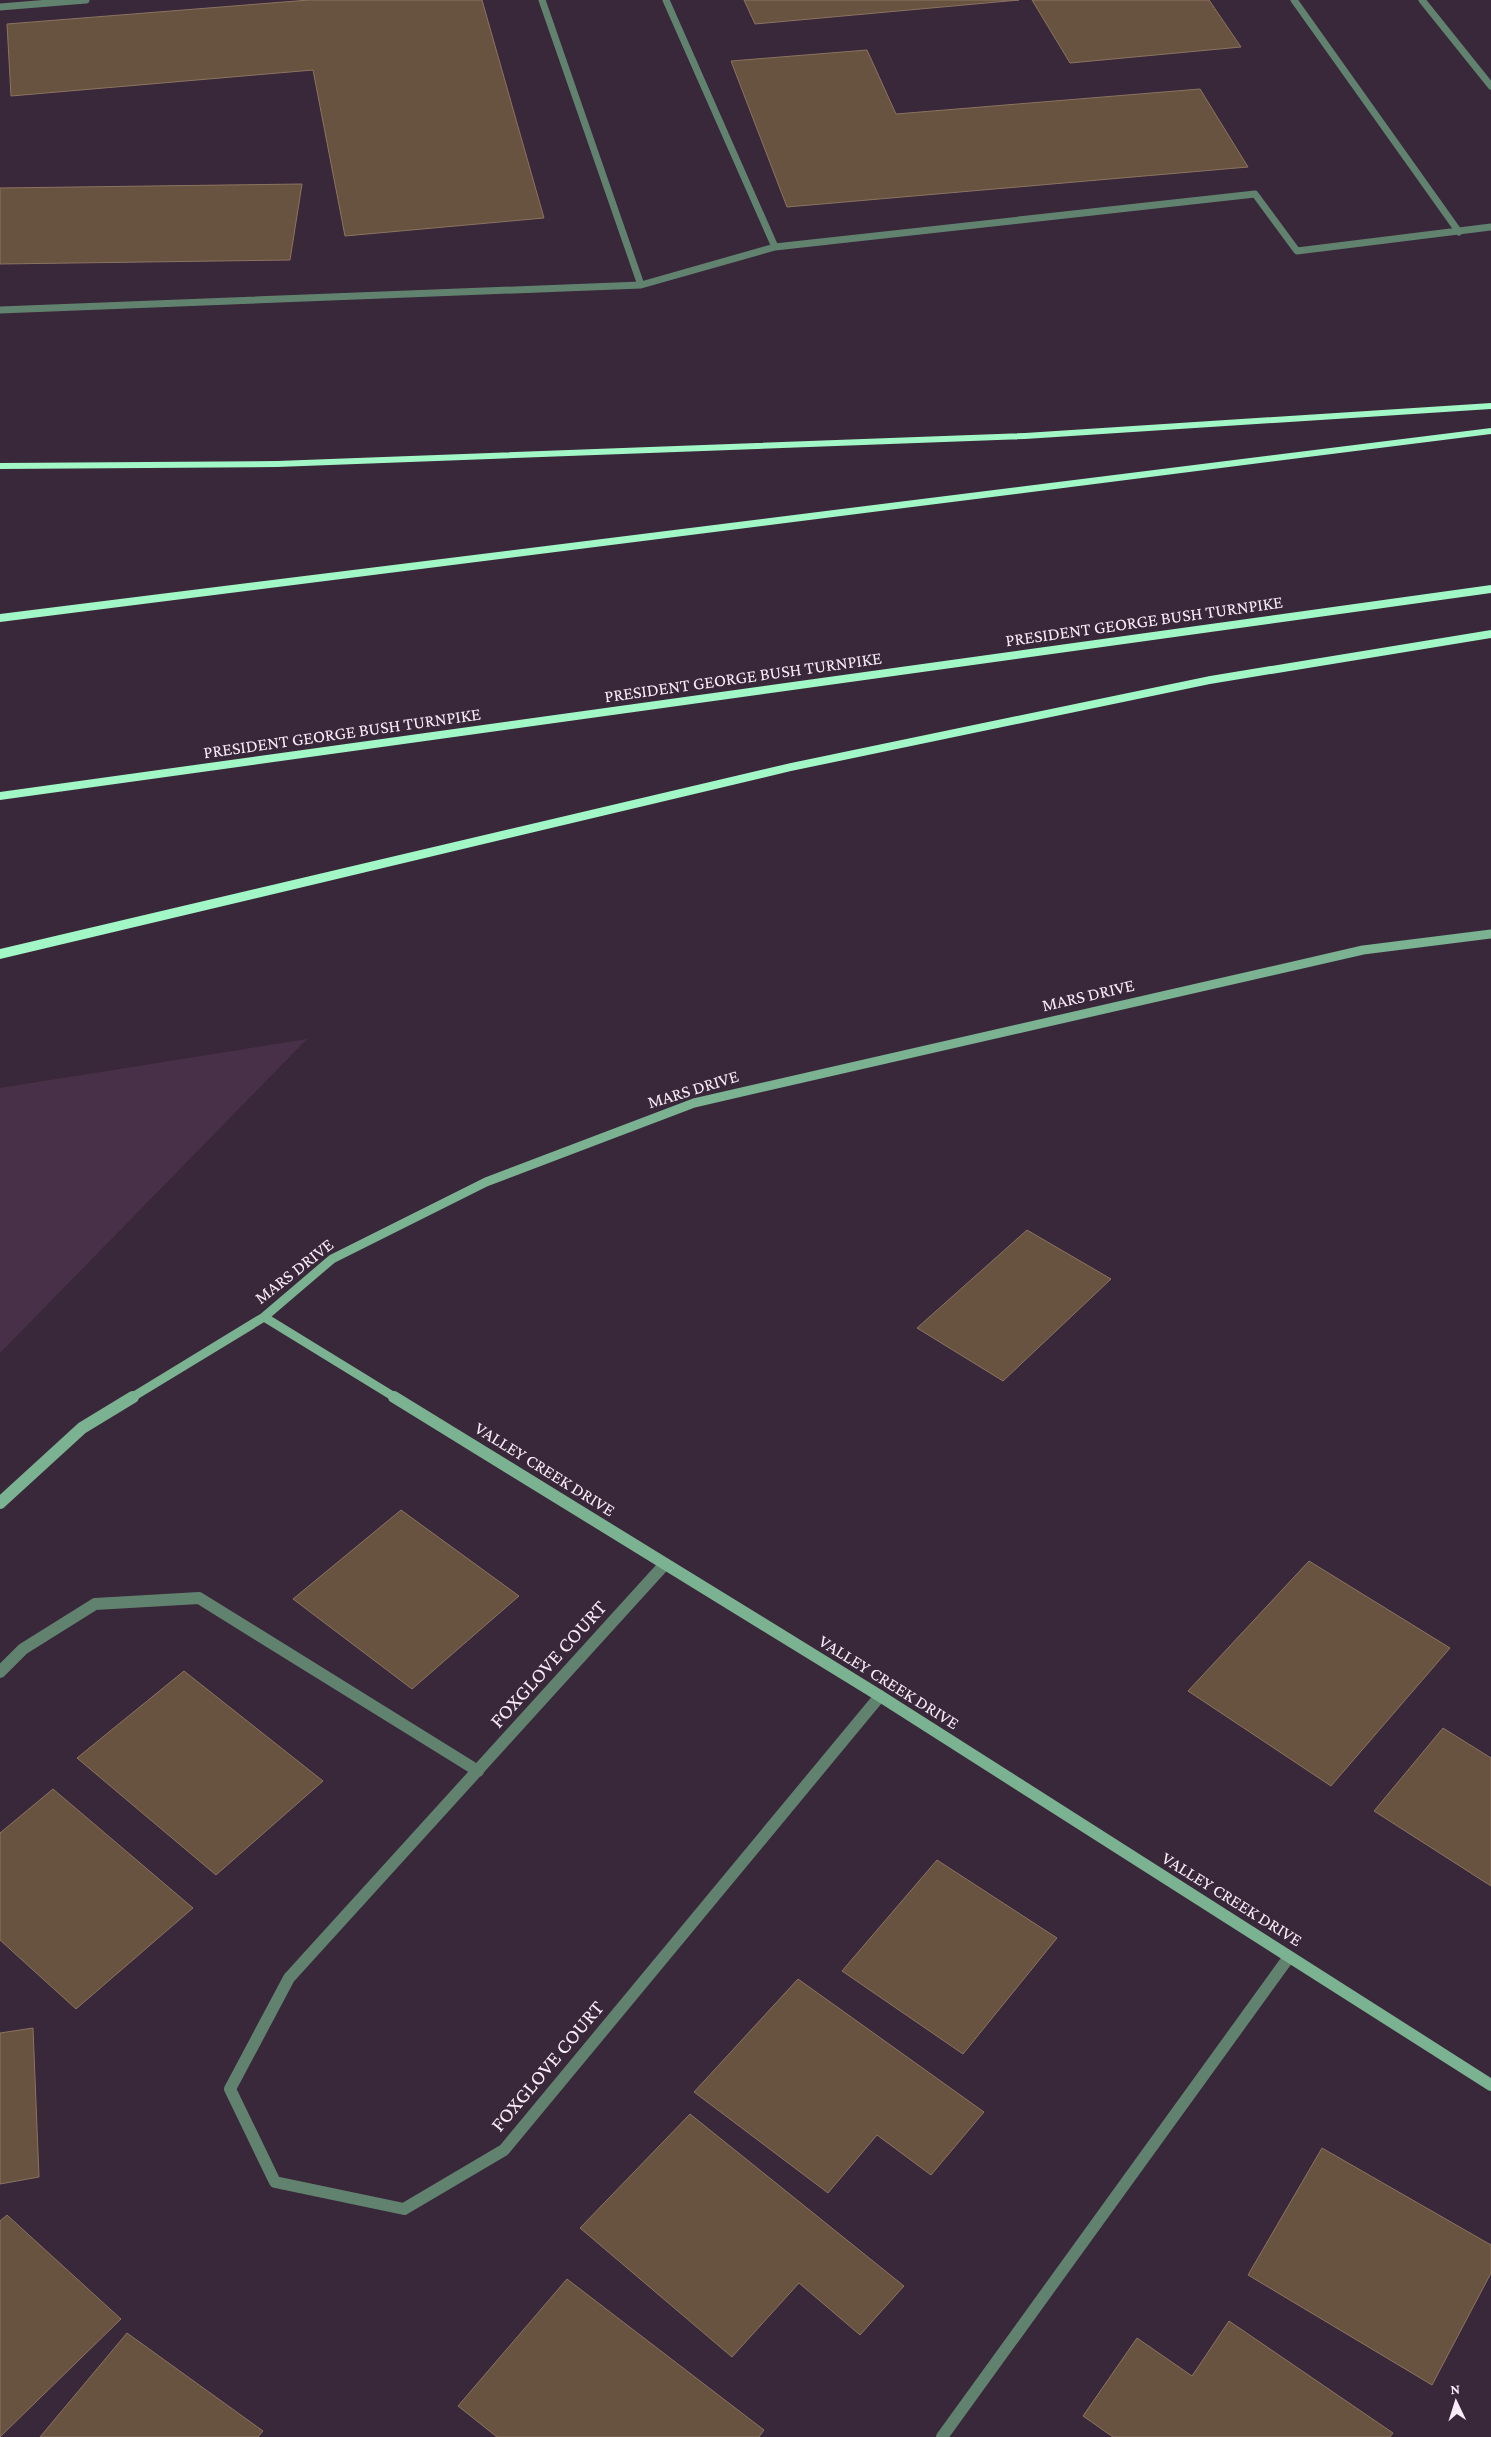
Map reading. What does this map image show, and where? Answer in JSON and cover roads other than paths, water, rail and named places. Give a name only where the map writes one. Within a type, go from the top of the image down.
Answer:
[{"type":"highway","points":[[0,466],[277,464],[1025,436],[1491,406]]},
{"type":"highway","points":[[0,618],[1491,431]]},
{"type":"highway","name":"PRESIDENT GEORGE BUSH TURNPIKE","points":[[0,796],[1491,590]]},
{"type":"highway","points":[[0,954],[791,767],[1210,680],[1491,634]]},
{"type":"street","points":[[0,7],[86,0]]},
{"type":"street","points":[[542,0],[641,286]]},
{"type":"street","points":[[666,0],[775,247]]},
{"type":"street","points":[[1294,0],[1459,232]]},
{"type":"street","points":[[1422,0],[1491,86]]},
{"type":"street","points":[[0,310],[641,286],[775,247],[1255,194],[1297,251],[1491,227]]},
{"type":"street","name":"MARS DRIVE","points":[[0,1503],[82,1428],[264,1317],[332,1259],[478,1186],[694,1103],[1363,950],[1491,934]]},
{"type":"street","name":"VALLEY CREEK DRIVE","points":[[264,1317],[880,1696],[1491,2085]]},
{"type":"street","name":"FOXGLOVE COURT","points":[[665,1564],[289,1978],[230,2089],[275,2182],[404,2209],[504,2150],[880,1696]]},
{"type":"street","points":[[0,1672],[22,1649],[96,1604],[199,1598],[478,1771]]},
{"type":"street","points":[[942,2437],[1289,1956]]}]
